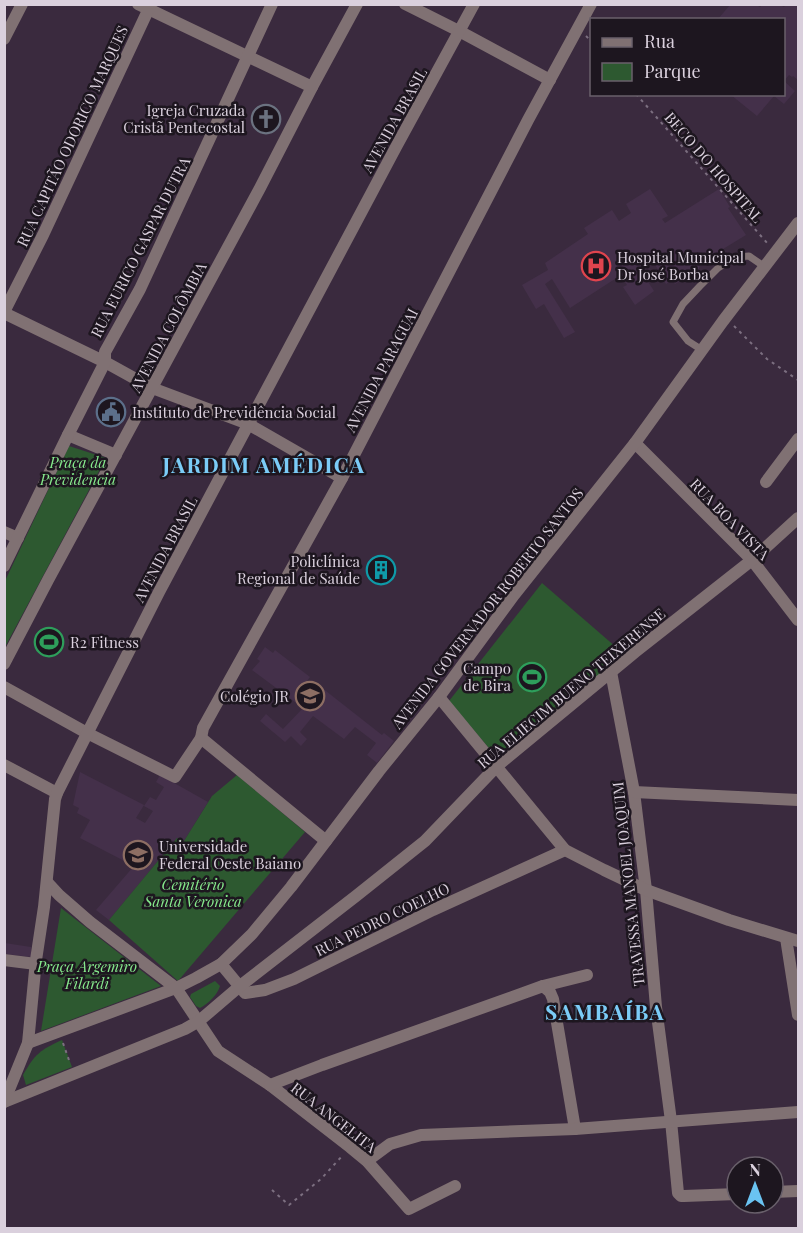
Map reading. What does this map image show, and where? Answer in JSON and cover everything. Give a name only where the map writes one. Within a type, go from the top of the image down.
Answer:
[{"type":"street","points":[[4,39],[22,4]]},
{"type":"street","name":"RUA EURICO GASPAR DUTRA","points":[[4,566],[105,362],[105,352],[140,289],[272,4]]},
{"type":"street","name":"AVENIDA COLÔMBIA","points":[[4,664],[357,4]]},
{"type":"street","points":[[405,4],[550,80]]},
{"type":"street","name":"AVENIDA BRASIL","points":[[4,1102],[28,1043],[57,793],[159,592],[474,4]]},
{"type":"street","name":"AVENIDA PARAGUAI","points":[[87,733],[175,777],[201,738],[203,728],[342,478],[591,4]]},
{"type":"street","points":[[146,6],[312,87]]},
{"type":"street","name":"RUA CAPITÃO ODORICO MARQUES","points":[[4,313],[43,235],[146,6]]},
{"type":"street","name":"AVENIDA GOVERNADOR ROBERTO SANTOS","points":[[28,1043],[176,988],[221,964],[252,934],[439,697],[514,595],[635,443],[726,317],[798,223]]},
{"type":"street","points":[[4,313],[105,362],[152,388],[248,424],[342,478]]},
{"type":"street","points":[[68,435],[116,454]]},
{"type":"street","points":[[765,482],[798,439]]},
{"type":"street","name":"RUA BOA VISTA","points":[[635,443],[752,560],[798,620]]},
{"type":"street","name":"RUA ELIECIM BUENO TEIXERENSE","points":[[199,1021],[425,840],[497,766],[635,652],[752,560],[798,518]]},
{"type":"street","points":[[4,532],[18,538]]},
{"type":"street","name":"TRAVESSA MANOEL JOAQUIM","points":[[611,672],[634,792],[678,1193],[681,1196],[725,1194]]},
{"type":"street","points":[[4,687],[87,733]]},
{"type":"street","points":[[439,697],[565,850],[646,890],[792,940],[798,1015]]},
{"type":"street","points":[[201,738],[326,841]]},
{"type":"street","points":[[4,765],[57,793]]},
{"type":"street","points":[[634,792],[798,800]]},
{"type":"street","name":"RUA PEDRO COELHO","points":[[240,986],[245,993],[254,992],[294,979],[434,910],[565,850]]},
{"type":"street","name":"RUA ANGELITA","points":[[47,882],[90,922],[176,988],[218,1051],[270,1085],[350,1147],[367,1161],[410,1209],[455,1186]]},
{"type":"street","points":[[4,960],[36,964]]},
{"type":"street","points":[[221,964],[240,986]]},
{"type":"street","points":[[270,1085],[543,986],[587,975]]},
{"type":"street","points":[[543,986],[550,992],[553,999],[575,1129]]},
{"type":"street","points":[[4,1102],[185,1029],[199,1021]]},
{"type":"street","points":[[367,1161],[390,1144],[421,1135],[575,1129],[798,1112]]},
{"type":"lane","points":[[702,350],[688,341],[673,322],[683,304],[718,268],[736,257],[749,256],[765,267]]},
{"type":"path","name":"BECO DO HOSPITAL","points":[[638,96],[776,253]]},
{"type":"path","points":[[726,317],[767,359],[798,380]]},
{"type":"path","points":[[59,1032],[75,1073]]},
{"type":"path","points":[[272,1190],[289,1205],[321,1179],[350,1147]]},
{"type":"shaded area","points":[[763,4],[798,6],[798,80],[789,75],[785,80],[785,18],[719,18],[730,5],[760,7]]},
{"type":"shaded area","points":[[785,82],[795,91],[784,104],[774,96],[785,96]]},
{"type":"shaded area","points":[[732,96],[774,96],[757,116]]},
{"type":"shaded area","name":"Hospital Municipal Dr José Borba","points":[[650,189],[668,216],[662,219],[665,223],[719,189],[730,207],[728,208],[746,235],[700,263],[699,269],[675,284],[672,280],[666,284],[652,256],[643,261],[648,271],[643,274],[654,291],[635,305],[623,287],[627,285],[621,275],[570,308],[552,279],[545,284],[575,332],[564,338],[544,304],[536,309],[522,285],[548,270],[545,263],[588,234],[584,228],[612,210],[619,221],[631,213],[626,204]]},
{"type":"shaded area","name":"Colégio JR","points":[[265,647],[273,653],[275,650],[310,677],[307,681],[309,683],[312,680],[382,735],[384,733],[394,741],[377,763],[367,755],[376,743],[355,727],[344,739],[313,716],[300,732],[307,739],[301,746],[291,736],[285,742],[260,721],[266,714],[283,729],[303,708],[252,670],[260,661],[257,659]]},
{"type":"shaded area","name":"Universidade Federal Oeste Baiano","points":[[80,772],[144,805],[136,818],[145,823],[153,811],[144,806],[150,797],[156,800],[164,787],[156,782],[160,775],[208,802],[184,841],[177,838],[109,920],[96,910],[134,866],[80,838],[90,820],[77,813],[79,808],[73,805]]},
{"type":"shaded area","points":[[5,943],[31,947],[31,957],[5,954]]},
{"type":"green space","name":"Praça da Previdencia","points":[[69,446],[106,458],[5,647],[5,581]]},
{"type":"green space","name":"Campo de Bira","points":[[542,583],[624,654],[499,760],[449,701]]},
{"type":"green space","name":"Cemitério Santa Veronica","points":[[237,775],[305,832],[178,981],[109,920],[177,838],[184,841],[212,796]]},
{"type":"green space","name":"Praça Argemiro Filardi","points":[[61,908],[161,986],[41,1031]]},
{"type":"green space","points":[[215,981],[220,986],[215,995],[200,1008],[196,1006],[190,997],[191,994]]},
{"type":"green space","points":[[62,1040],[72,1067],[26,1085],[23,1075],[35,1057]]},
{"type":"place","name":"Igreja Cruzada Cristã Pentecostal","points":[[266,119]]},
{"type":"place","name":"Hospital Municipal Dr José Borba","points":[[596,266]]},
{"type":"place","name":"Instituto de Previdência Social","points":[[111,412]]},
{"type":"place","name":"Policlínica Regional de Saúde","points":[[381,570]]},
{"type":"place","name":"R2 Fitness","points":[[49,642]]},
{"type":"place","name":"Campo de Bira","points":[[532,677]]},
{"type":"place","name":"Colégio JR","points":[[310,696]]},
{"type":"place","name":"Universidade Federal Oeste Baiano","points":[[138,855]]},
{"type":"district","name":"JARDIM AMÉDICA","points":[[264,464]]},
{"type":"district","name":"SAMBAÍBA","points":[[605,1011]]}]
